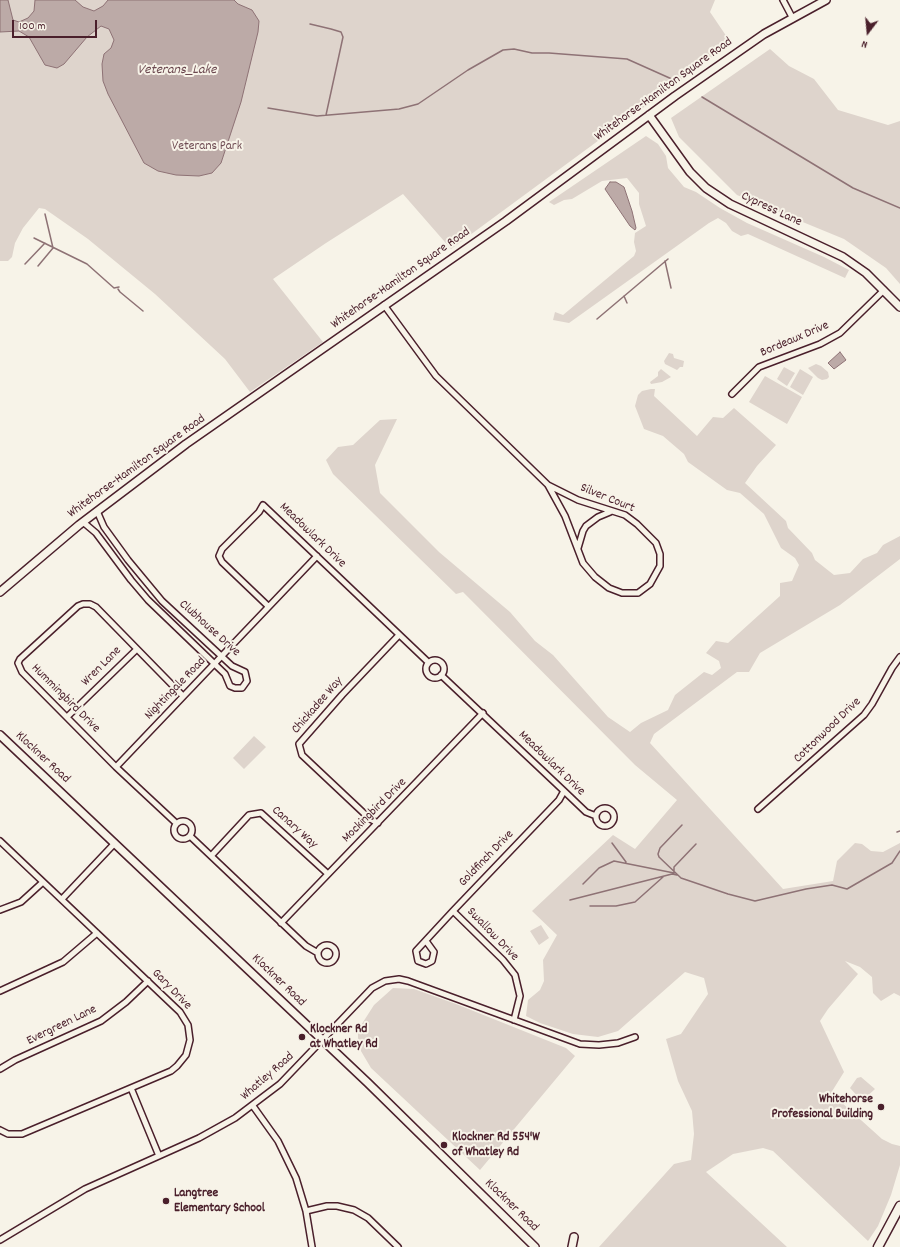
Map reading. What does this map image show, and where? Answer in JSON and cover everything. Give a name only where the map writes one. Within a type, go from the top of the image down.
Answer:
[{"type":"main road","points":[[878,1247],[900,1206]]},
{"type":"street","points":[[783,0],[792,17]]},
{"type":"street","name":"Whitehorse-Hamilton Square Road","points":[[0,592],[83,522],[186,444],[506,221],[649,115],[764,34],[792,17],[826,0]]},
{"type":"street","name":"Cypress Lane","points":[[649,115],[690,172],[717,197],[843,257],[866,273],[900,307]]},
{"type":"street","name":"Bordeaux Drive","points":[[732,394],[760,367],[820,344],[840,333],[884,290]]},
{"type":"street","name":"Silver Court","points":[[384,305],[436,376],[548,485],[565,516],[580,558],[588,570],[609,588],[616,591],[631,594],[638,593],[650,584],[660,566],[660,554],[656,543],[630,518],[578,500],[548,485]]},
{"type":"street","name":"Meadowlark Drive","points":[[268,606],[222,562],[219,556],[222,549],[259,512],[263,505],[428,662]]},
{"type":"street","name":"Clubhouse Drive","points":[[83,522],[96,533],[110,554],[148,600],[225,674],[230,686],[239,689],[245,685],[248,676],[245,672],[232,666],[162,601],[133,567],[104,527],[97,511]]},
{"type":"street","points":[[578,549],[586,526],[598,516],[611,512]]},
{"type":"street","points":[[110,554],[118,548]]},
{"type":"street","name":"Nightingale Road","points":[[116,767],[317,556]]},
{"type":"street","points":[[125,573],[133,567]]},
{"type":"street","name":"Hummingbird Drive","points":[[183,696],[96,608],[84,604],[20,659],[18,663],[22,672],[116,767],[176,823],[182,821],[190,825],[192,830],[190,836],[306,946],[318,953]]},
{"type":"street","name":"Chickadee Way","points":[[378,823],[370,819],[302,755],[299,744],[342,695],[399,635]]},
{"type":"street","name":"Wren Lane","points":[[67,717],[136,650]]},
{"type":"street","name":"Cottonwood Drive","points":[[758,809],[864,715],[900,657]]},
{"type":"street","name":"Meadowlark Drive","points":[[436,660],[441,662],[444,670],[441,675],[434,678],[428,675],[426,670],[428,662],[436,660]]},
{"type":"street","name":"Meadowlark Drive","points":[[441,675],[483,713],[586,812],[596,816]]},
{"type":"street","name":"Mockingbird Drive","points":[[281,923],[483,713]]},
{"type":"street","name":"Klockner Road","points":[[0,735],[323,1041],[535,1247]]},
{"type":"street","name":"Goldfinch Drive","points":[[426,941],[559,800],[564,791]]},
{"type":"street","name":"Canary Way","points":[[211,856],[249,815],[261,813],[328,874]]},
{"type":"street","points":[[176,823],[173,832],[176,837],[182,840],[190,836]]},
{"type":"street","name":"Gary Drive","points":[[0,841],[185,1018],[190,1033],[190,1040],[186,1055],[177,1066],[131,1088],[22,1134],[8,1134],[0,1130]]},
{"type":"street","points":[[62,900],[115,843]]},
{"type":"street","points":[[0,910],[21,902],[44,882]]},
{"type":"street","name":"Swallow Drive","points":[[453,911],[515,975],[520,996],[514,1020]]},
{"type":"street","points":[[0,991],[58,965],[97,933]]},
{"type":"street","name":"Whatley Road","points":[[0,1240],[85,1189],[213,1131],[253,1106],[280,1084],[323,1041],[372,988],[392,979],[408,981],[580,1044],[618,1043],[634,1037]]},
{"type":"street","name":"Evergreen Lane","points":[[0,1069],[15,1060],[101,1021],[126,1002],[148,981]]},
{"type":"street","points":[[131,1088],[159,1156]]},
{"type":"street","points":[[253,1106],[278,1141],[288,1161],[306,1211],[312,1247]]},
{"type":"street","points":[[306,1211],[332,1206],[354,1210],[368,1218],[398,1247]]},
{"type":"street","points":[[572,1247],[574,1238]]},
{"type":"green space","name":"Veterans Park","points":[[0,0],[715,0],[710,12],[731,43],[451,249],[403,194],[273,279],[323,342],[250,392],[225,359],[155,294],[88,239],[45,209],[39,208],[23,228],[15,243],[12,257],[8,261],[0,261]]},
{"type":"green space","points":[[770,49],[789,66],[814,79],[838,110],[888,125],[900,121],[900,284],[886,268],[844,239],[737,195],[679,137],[671,118]]},
{"type":"green space","points":[[646,136],[658,144],[666,156],[668,168],[684,187],[696,192],[720,208],[747,223],[824,257],[849,270],[845,278],[748,234],[741,236],[732,231],[726,223],[718,218],[569,323],[553,320],[555,312],[563,315],[634,256],[636,251],[634,242],[635,233],[646,226],[639,204],[639,193],[627,178],[602,181],[572,199],[564,200],[554,205],[549,202]]},
{"type":"green space","points":[[669,353],[673,354],[674,358],[684,361],[683,367],[680,367],[677,370],[665,364],[664,361]]},
{"type":"green space","points":[[816,364],[828,372],[829,377],[827,379],[822,380],[818,378],[808,368]]},
{"type":"green space","points":[[784,367],[795,373],[787,386],[777,379]]},
{"type":"green space","points":[[661,369],[671,377],[662,382],[651,384],[650,382],[658,376],[658,372]]},
{"type":"green space","points":[[800,369],[813,377],[803,395],[790,387]]},
{"type":"green space","points":[[765,376],[802,397],[787,424],[749,402]]},
{"type":"green space","points":[[655,389],[654,396],[697,436],[713,417],[723,418],[734,408],[776,445],[757,466],[745,483],[786,521],[788,528],[812,553],[815,560],[834,575],[850,573],[863,559],[877,553],[883,545],[900,536],[900,559],[840,605],[760,653],[749,672],[737,672],[654,734],[650,743],[783,889],[833,881],[837,861],[855,843],[862,844],[871,851],[883,852],[900,843],[900,996],[894,993],[881,1001],[873,993],[872,977],[860,967],[845,961],[858,974],[828,1009],[820,1021],[844,1072],[831,1093],[882,1139],[900,1146],[900,1165],[891,1195],[878,1226],[868,1241],[773,1151],[763,1148],[733,1154],[706,1172],[787,1247],[599,1247],[674,1164],[691,1160],[694,1134],[692,1111],[678,1081],[666,1039],[681,1034],[708,994],[704,978],[685,972],[618,1031],[598,1037],[573,1034],[540,1023],[526,1016],[528,1000],[540,990],[544,981],[543,960],[557,935],[532,911],[613,835],[635,849],[677,800],[635,765],[463,592],[456,594],[333,474],[326,460],[338,447],[353,445],[380,420],[397,419],[375,465],[380,493],[439,552],[510,612],[535,641],[553,655],[608,717],[630,732],[641,723],[668,710],[675,695],[704,672],[712,675],[721,668],[719,661],[706,653],[716,641],[728,643],[780,596],[780,583],[792,581],[799,565],[795,558],[781,548],[764,514],[740,493],[727,490],[688,462],[684,454],[663,436],[644,429],[635,406],[638,395],[642,391]]},
{"type":"green space","points":[[254,736],[266,747],[244,769],[233,758]]},
{"type":"green space","points":[[541,925],[549,938],[539,945],[530,931]]},
{"type":"green space","points":[[393,988],[414,989],[456,1004],[566,1048],[575,1056],[480,1170],[371,1068],[358,1046],[358,1030],[374,1005]]},
{"type":"green space","points":[[861,1077],[875,1089],[862,1101],[850,1088],[857,1078]]},
{"type":"water","name":"Veterans_Lake","points":[[0,0],[8,0],[13,20],[19,22],[28,18],[34,11],[35,0],[75,0],[83,7],[94,11],[103,6],[108,0],[234,0],[238,4],[252,10],[259,21],[258,32],[241,102],[221,163],[212,173],[199,176],[176,175],[158,171],[144,163],[108,94],[103,81],[102,64],[104,54],[111,48],[114,40],[109,29],[101,26],[87,37],[64,64],[57,68],[45,65],[29,37],[19,31],[0,32]]},
{"type":"water","points":[[610,182],[616,182],[624,187],[632,211],[636,228],[635,230],[630,226],[605,189]]},
{"type":"water","points":[[840,352],[846,360],[834,369],[828,363]]},
{"type":"waterway","points":[[310,24],[341,32],[343,37],[326,115]]},
{"type":"waterway","points":[[268,108],[317,116],[399,109],[418,104],[468,70],[503,50],[514,49],[532,53],[627,59],[674,80]]},
{"type":"waterway","points":[[702,97],[853,188],[900,208]]},
{"type":"waterway","points":[[38,266],[53,248],[45,214]]},
{"type":"waterway","points":[[34,238],[87,264],[114,288],[119,287]]},
{"type":"waterway","points":[[25,264],[45,243]]},
{"type":"waterway","points":[[597,319],[668,259]]},
{"type":"waterway","points":[[665,261],[671,288]]},
{"type":"waterway","points":[[118,289],[143,311]]},
{"type":"waterway","points":[[624,296],[627,303]]},
{"type":"waterway","points":[[682,825],[660,848],[658,854],[659,857],[681,878],[728,894],[755,901],[806,889],[832,885],[847,889],[892,863],[900,851]]},
{"type":"waterway","points":[[612,843],[626,862]]},
{"type":"waterway","points":[[583,884],[599,868],[614,861],[674,873],[674,867],[696,844]]},
{"type":"waterway","points":[[570,900],[672,874],[677,875]]},
{"type":"waterway","points":[[590,906],[616,906],[635,902],[663,877]]},
{"type":"place","name":"Klockner Rd at Whatley Rd","points":[[302,1037]]},
{"type":"place","name":"Whitehorse Professional Building","points":[[881,1107]]},
{"type":"place","name":"Klockner Rd 554'W of Whatley Rd","points":[[444,1145]]},
{"type":"place","name":"Langtree Elementary School","points":[[166,1201]]}]
